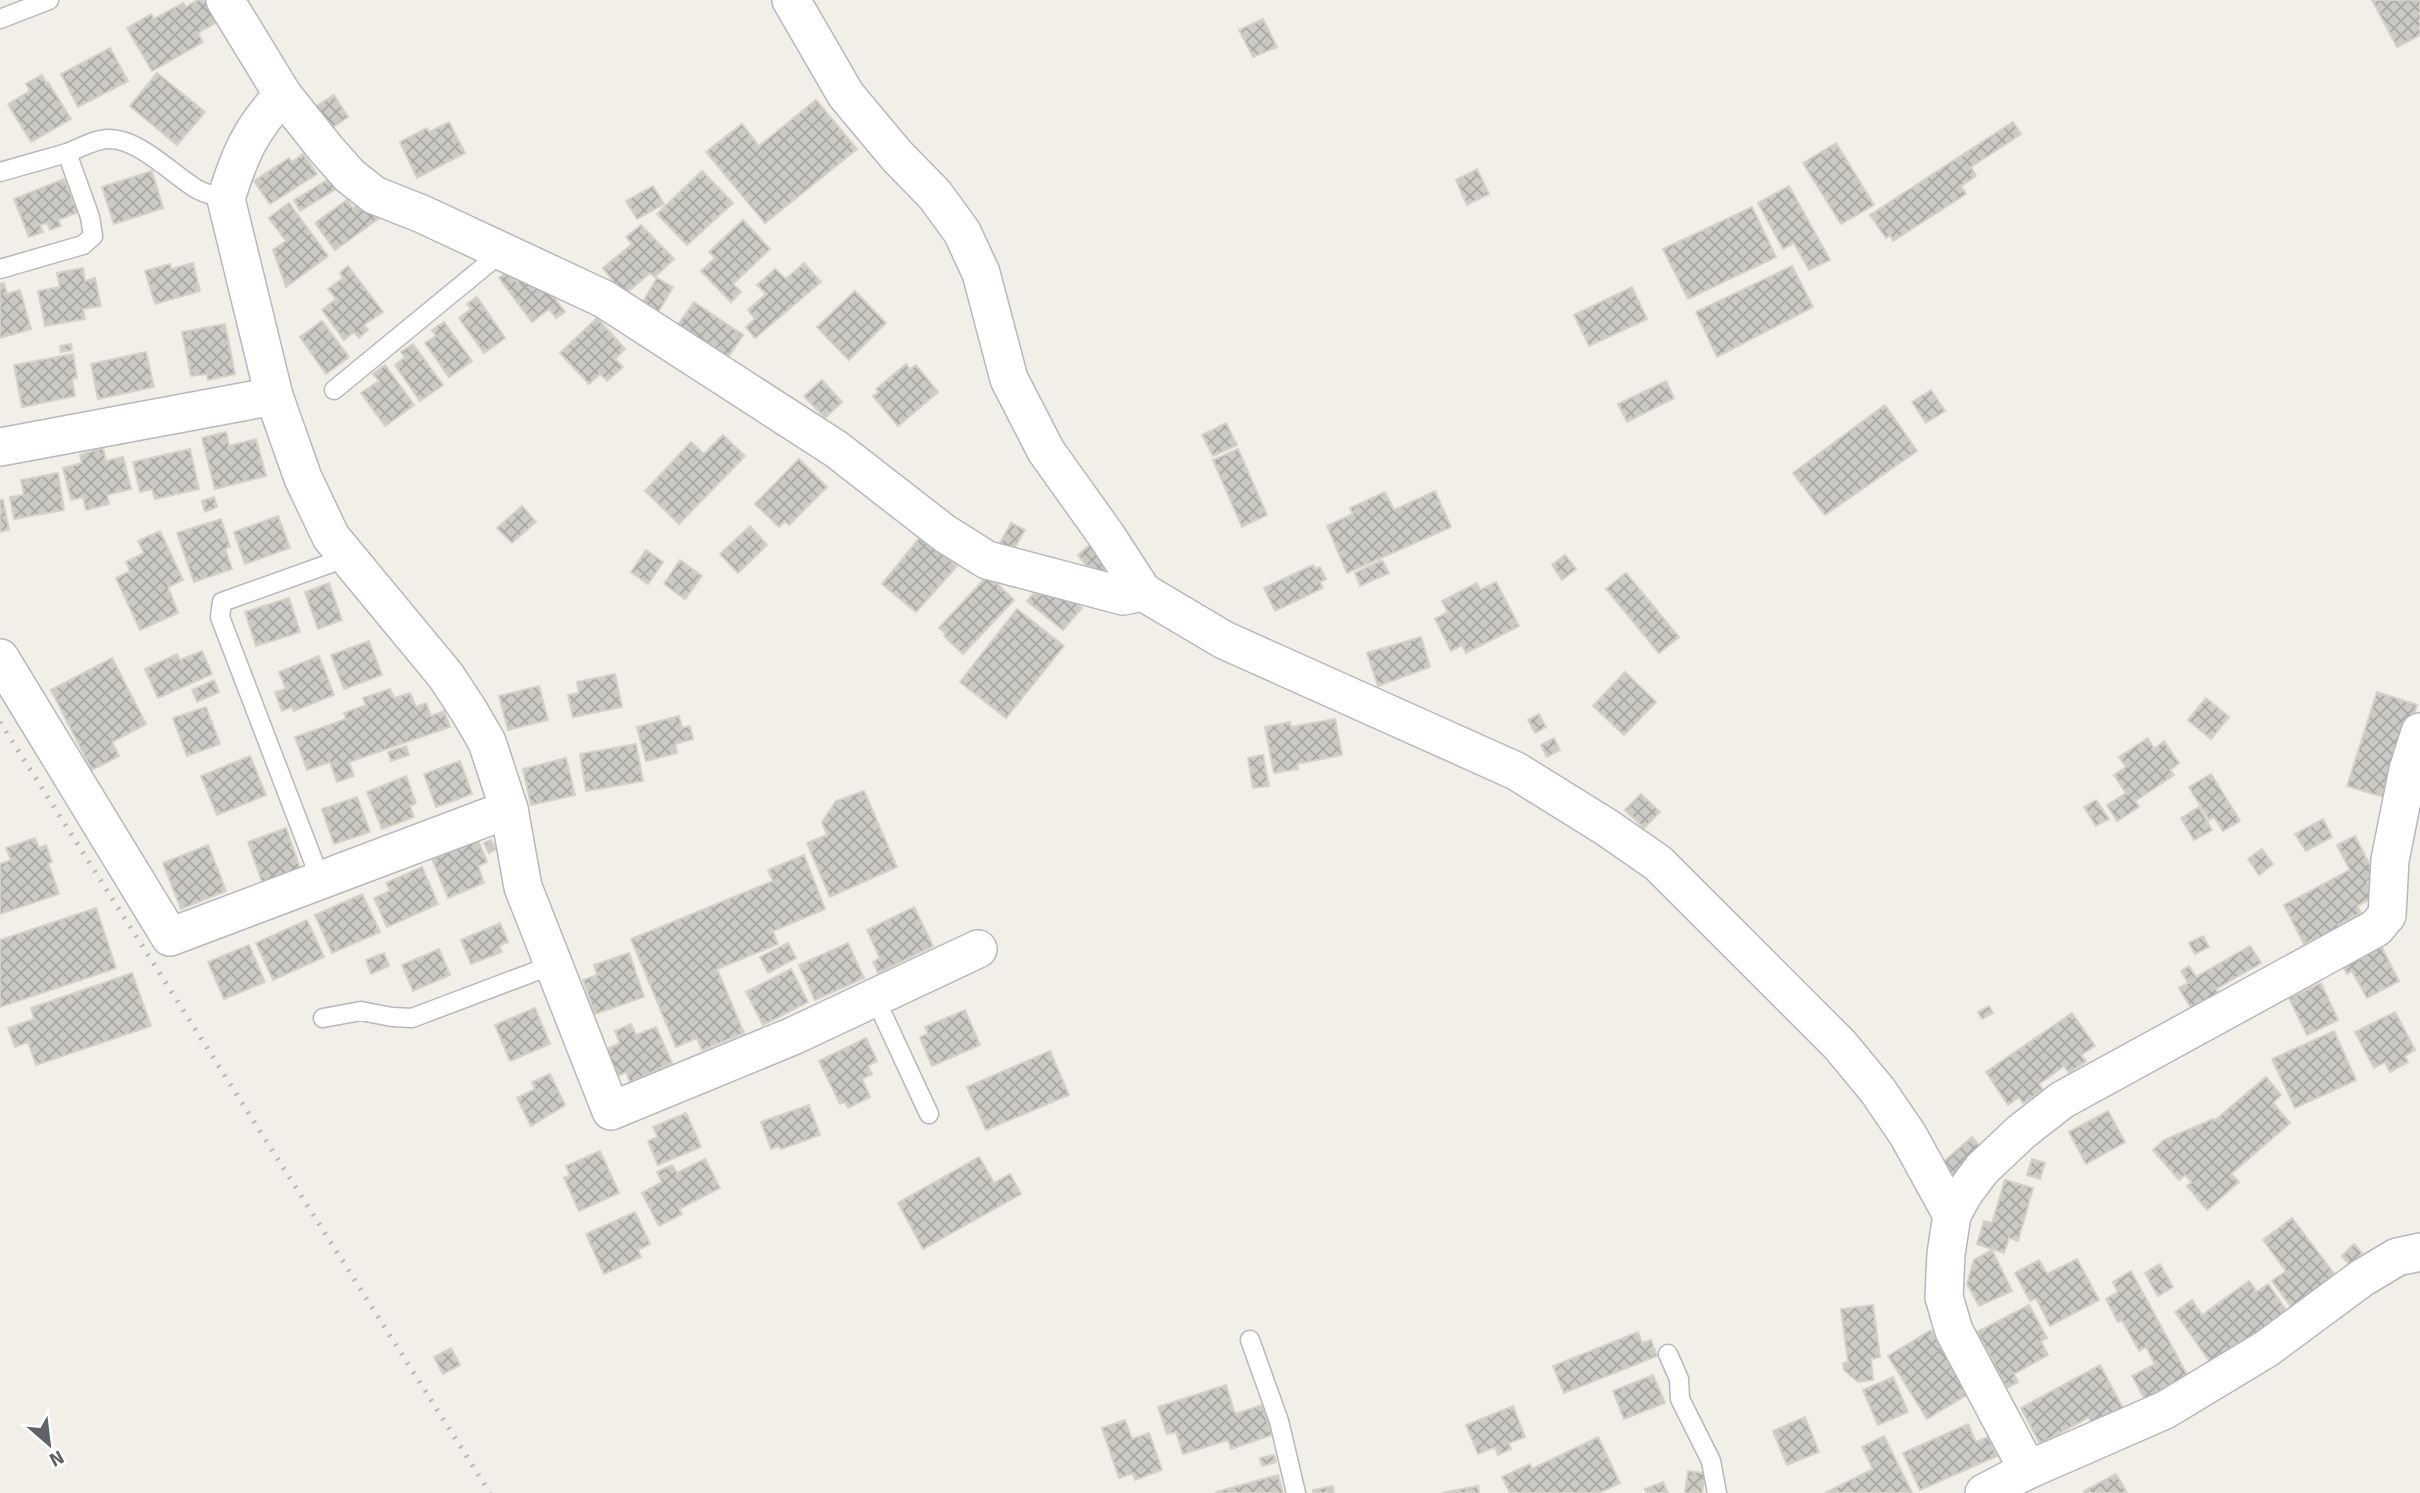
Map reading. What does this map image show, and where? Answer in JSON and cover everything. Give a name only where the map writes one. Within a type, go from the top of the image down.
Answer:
[{"type":"street","points":[[225,0],[283,95],[342,167],[374,195],[604,299],[836,449],[944,533],[988,560],[1123,596],[1143,592]]},
{"type":"street","points":[[791,0],[846,95],[897,156],[935,195],[962,232],[981,273],[1009,379],[1046,451],[1143,592],[1224,640],[1516,771],[1658,863],[1840,1045],[1878,1091],[1908,1135],[1952,1215]]},
{"type":"street","points":[[283,95],[248,138],[226,199],[274,396],[303,478],[331,537],[446,676],[487,742],[502,780],[509,808],[523,887],[611,1111],[793,1036],[978,949]]},
{"type":"street","points":[[0,447],[274,396]]},
{"type":"street","points":[[0,659],[170,937],[509,808]]},
{"type":"street","points":[[2028,1470],[1954,1331],[1944,1297],[1946,1254],[1952,1215],[1982,1169],[2021,1132],[2062,1100],[2376,928],[2387,915],[2390,860],[2408,770],[2420,732]]},
{"type":"street","points":[[1983,1493],[2028,1470],[2165,1410],[2266,1349],[2362,1278],[2397,1257],[2420,1252]]},
{"type":"lane","points":[[0,19],[49,0]]},
{"type":"lane","points":[[0,172],[68,153],[99,140],[111,139],[125,142],[148,153],[197,190],[226,199]]},
{"type":"lane","points":[[0,270],[83,245],[93,236],[90,217],[68,153]]},
{"type":"lane","points":[[334,390],[502,252]]},
{"type":"lane","points":[[321,880],[220,617],[222,602],[348,557]]},
{"type":"lane","points":[[323,1018],[361,1011],[412,1018],[555,964]]},
{"type":"lane","points":[[875,998],[929,1114]]},
{"type":"lane","points":[[1250,1340],[1279,1421],[1296,1493]]},
{"type":"lane","points":[[1668,1354],[1679,1379],[1680,1399],[1711,1461],[1717,1493]]},
{"type":"building","points":[[198,0],[205,0],[217,22],[198,33],[203,42],[152,71],[127,28],[151,14],[154,19],[183,3],[186,7]]},
{"type":"building","points":[[2372,0],[2420,0],[2420,35],[2397,47]]},
{"type":"building","points":[[1263,19],[1277,47],[1253,57],[1239,30]]},
{"type":"building","points":[[110,48],[128,81],[78,107],[61,74]]},
{"type":"building","points":[[157,73],[205,112],[177,145],[130,106]]},
{"type":"building","points":[[42,75],[71,119],[31,142],[8,104],[30,91],[26,84]]},
{"type":"building","points":[[334,95],[348,117],[327,131],[312,109]]},
{"type":"building","points":[[816,100],[857,149],[765,223],[706,152],[742,124],[759,146]]},
{"type":"building","points":[[449,122],[465,153],[417,178],[400,142],[427,128],[429,132]]},
{"type":"building","points":[[2013,122],[2021,134],[1971,167],[1976,176],[1961,186],[1966,194],[1893,241],[1890,235],[1886,238],[1870,215]]},
{"type":"building","points":[[1836,143],[1874,205],[1841,224],[1803,163]]},
{"type":"building","points":[[303,154],[317,174],[270,204],[254,181],[289,158],[292,162]]},
{"type":"building","points":[[1477,169],[1489,194],[1467,205],[1456,180]]},
{"type":"building","points":[[152,171],[163,208],[114,224],[102,187]]},
{"type":"building","points":[[702,171],[733,203],[687,245],[657,214]]},
{"type":"building","points":[[332,177],[339,187],[300,211],[294,200]]},
{"type":"building","points":[[64,179],[78,212],[58,220],[61,226],[50,230],[47,223],[40,225],[43,232],[29,237],[14,199]]},
{"type":"building","points":[[653,186],[664,204],[637,219],[626,201]]},
{"type":"building","points":[[1789,186],[1830,260],[1809,270],[1794,243],[1783,249],[1758,203]]},
{"type":"building","points":[[347,200],[353,208],[364,200],[378,219],[335,250],[315,223]]},
{"type":"building","points":[[289,203],[328,256],[286,287],[273,250],[286,241],[269,218]]},
{"type":"building","points":[[1752,207],[1776,257],[1688,299],[1663,249]]},
{"type":"building","points":[[743,220],[770,249],[733,284],[741,292],[731,302],[701,271],[715,258],[709,252]]},
{"type":"building","points":[[641,225],[674,259],[655,277],[650,273],[624,295],[603,268],[632,244],[626,237]]},
{"type":"building","points":[[193,263],[200,291],[155,304],[145,271],[170,264],[171,269]]},
{"type":"building","points":[[804,263],[821,282],[755,338],[746,327],[755,319],[748,310],[766,294],[757,285],[775,269],[786,279]]},
{"type":"building","points":[[348,266],[383,312],[364,325],[368,330],[359,338],[354,332],[344,340],[322,310],[336,299],[328,289],[343,278],[340,273]]},
{"type":"building","points":[[1792,266],[1813,307],[1717,357],[1696,312]]},
{"type":"building","points":[[83,268],[85,281],[95,278],[101,306],[83,309],[85,319],[45,326],[38,291],[60,287],[57,273]]},
{"type":"building","points":[[508,271],[517,282],[524,277],[530,285],[539,278],[565,312],[556,318],[549,309],[532,322],[499,278]]},
{"type":"building","points":[[657,278],[673,287],[657,314],[641,305]]},
{"type":"building","points":[[4,283],[7,294],[20,290],[31,329],[0,338],[0,284]]},
{"type":"building","points":[[1632,287],[1647,319],[1589,346],[1574,315]]},
{"type":"building","points":[[855,291],[886,323],[849,360],[817,327]]},
{"type":"building","points":[[477,297],[505,338],[484,353],[459,318],[471,309],[467,304]]},
{"type":"building","points":[[694,302],[743,335],[726,360],[677,326]]},
{"type":"building","points":[[597,318],[625,349],[615,359],[623,367],[607,381],[600,374],[589,384],[560,353]]},
{"type":"building","points":[[322,321],[349,357],[326,374],[300,337]]},
{"type":"building","points":[[444,322],[472,361],[449,377],[425,343],[436,336],[432,330]]},
{"type":"building","points":[[225,324],[235,374],[208,380],[207,374],[191,376],[182,332]]},
{"type":"building","points":[[71,344],[72,350],[61,352],[60,346]]},
{"type":"building","points":[[413,344],[443,385],[420,401],[395,365],[405,357],[401,352]]},
{"type":"building","points":[[146,352],[154,387],[98,399],[91,364]]},
{"type":"building","points":[[73,354],[77,378],[72,379],[75,396],[22,407],[14,365]]},
{"type":"building","points":[[906,364],[910,369],[916,365],[938,392],[898,426],[873,396],[879,392],[876,389]]},
{"type":"building","points":[[385,365],[414,405],[385,426],[361,393],[379,381],[373,374]]},
{"type":"building","points":[[822,380],[842,402],[825,418],[804,396]]},
{"type":"building","points":[[1666,381],[1674,398],[1627,422],[1618,404]]},
{"type":"building","points":[[1931,390],[1945,411],[1926,423],[1912,402]]},
{"type":"building","points":[[1885,405],[1917,451],[1825,515],[1793,473]]},
{"type":"building","points":[[1226,423],[1237,445],[1213,456],[1202,435]]},
{"type":"building","points":[[226,432],[229,446],[256,439],[266,476],[215,489],[202,438]]},
{"type":"building","points":[[723,435],[745,456],[679,524],[645,491],[691,442],[704,454]]},
{"type":"building","points":[[103,448],[106,461],[123,457],[131,489],[107,495],[109,504],[86,510],[83,497],[71,500],[63,468],[82,463],[80,455]]},
{"type":"building","points":[[190,449],[199,489],[155,499],[152,489],[140,492],[133,462]]},
{"type":"building","points":[[1238,449],[1267,515],[1242,527],[1213,460]]},
{"type":"building","points":[[799,459],[827,487],[789,525],[785,521],[779,527],[755,504]]},
{"type":"building","points":[[58,473],[64,510],[14,519],[10,497],[24,495],[21,480]]},
{"type":"building","points":[[1435,491],[1451,527],[1347,573],[1327,526],[1353,514],[1350,508],[1385,492],[1394,510]]},
{"type":"building","points":[[214,497],[217,507],[205,512],[202,501]]},
{"type":"building","points":[[0,500],[3,500],[9,530],[0,532]]},
{"type":"building","points":[[522,506],[536,522],[512,543],[497,528]]},
{"type":"building","points":[[278,516],[290,548],[245,564],[234,532]]},
{"type":"building","points":[[221,519],[230,547],[225,549],[232,569],[194,582],[177,533]]},
{"type":"building","points":[[1011,523],[1025,530],[1012,552],[999,545]]},
{"type":"building","points":[[750,526],[767,545],[738,573],[720,554]]},
{"type":"building","points":[[160,531],[183,580],[168,587],[178,613],[140,630],[116,578],[130,571],[126,562],[144,553],[138,541]]},
{"type":"building","points":[[921,536],[957,566],[916,612],[882,584]]},
{"type":"building","points":[[1094,541],[1113,563],[1096,577],[1078,555]]},
{"type":"building","points":[[646,550],[663,562],[648,584],[631,572]]},
{"type":"building","points":[[1565,555],[1576,569],[1562,580],[1552,565]]},
{"type":"building","points":[[680,560],[702,576],[685,599],[664,584]]},
{"type":"building","points":[[1382,560],[1389,573],[1360,586],[1355,573]]},
{"type":"building","points":[[1313,565],[1316,569],[1320,567],[1326,579],[1320,582],[1323,588],[1275,611],[1264,588]]},
{"type":"building","points":[[1626,573],[1679,637],[1659,653],[1606,589]]},
{"type":"building","points":[[988,575],[1014,600],[963,654],[939,628]]},
{"type":"building","points":[[1496,582],[1519,626],[1466,653],[1462,645],[1451,651],[1435,619],[1448,612],[1442,601],[1477,583],[1480,590]]},
{"type":"building","points":[[329,583],[342,620],[318,629],[305,592]]},
{"type":"building","points":[[1041,584],[1055,586],[1082,608],[1063,630],[1027,601]]},
{"type":"building","points":[[289,598],[300,632],[256,646],[245,612]]},
{"type":"building","points":[[1017,609],[1064,646],[1006,718],[960,682]]},
{"type":"building","points":[[1421,637],[1430,667],[1378,686],[1367,653]]},
{"type":"building","points":[[369,641],[382,675],[344,689],[331,655]]},
{"type":"building","points":[[202,651],[212,674],[158,698],[145,669],[177,654],[180,660]]},
{"type":"building","points":[[319,656],[334,695],[294,711],[292,707],[282,711],[275,692],[286,689],[279,672]]},
{"type":"building","points":[[112,658],[146,724],[112,742],[119,756],[92,770],[51,690]]},
{"type":"building","points":[[1625,672],[1656,702],[1624,735],[1593,706]]},
{"type":"building","points":[[615,674],[622,707],[573,717],[568,695],[579,693],[577,682]]},
{"type":"building","points":[[214,680],[219,692],[197,702],[192,690]]},
{"type":"building","points":[[539,686],[548,720],[508,730],[499,696]]},
{"type":"building","points":[[390,689],[394,698],[410,693],[416,707],[426,703],[431,716],[444,711],[450,727],[349,762],[354,776],[337,782],[330,762],[307,770],[295,737],[346,719],[344,713],[366,705],[363,698]]},
{"type":"building","points":[[2377,692],[2417,705],[2387,798],[2347,786]]},
{"type":"building","points":[[2206,698],[2229,717],[2211,739],[2188,720]]},
{"type":"building","points":[[206,707],[220,744],[187,756],[173,718]]},
{"type":"building","points":[[1539,714],[1546,727],[1535,733],[1528,720]]},
{"type":"building","points":[[679,716],[682,728],[690,726],[693,739],[675,744],[677,753],[646,761],[637,727]]},
{"type":"building","points":[[1335,719],[1342,755],[1297,764],[1298,769],[1274,773],[1265,727],[1290,722],[1291,727]]},
{"type":"building","points":[[1554,738],[1560,750],[1547,757],[1541,745]]},
{"type":"building","points":[[2148,738],[2154,749],[2164,741],[2179,763],[2170,770],[2174,775],[2135,801],[2139,807],[2117,821],[2107,805],[2126,793],[2114,775],[2126,767],[2119,757]]},
{"type":"building","points":[[636,744],[643,781],[586,791],[580,754]]},
{"type":"building","points":[[406,746],[409,755],[391,761],[388,752]]},
{"type":"building","points":[[1263,755],[1269,786],[1253,788],[1248,758]]},
{"type":"building","points":[[250,756],[266,795],[217,815],[201,776]]},
{"type":"building","points":[[566,758],[575,795],[531,805],[523,769]]},
{"type":"building","points":[[460,761],[472,794],[436,807],[424,774]]},
{"type":"building","points":[[2211,774],[2240,821],[2223,831],[2214,817],[2209,820],[2189,787]]},
{"type":"building","points":[[406,776],[416,803],[410,806],[414,817],[382,829],[367,792]]},
{"type":"building","points":[[864,791],[897,867],[830,897],[807,843],[827,835],[822,822],[836,801]]},
{"type":"building","points":[[1641,794],[1660,812],[1644,828],[1625,810]]},
{"type":"building","points":[[357,797],[370,832],[334,844],[322,809]]},
{"type":"building","points":[[2096,800],[2109,819],[2096,826],[2084,807]]},
{"type":"building","points":[[2199,807],[2212,830],[2194,840],[2181,818]]},
{"type":"building","points":[[2323,819],[2332,837],[2306,851],[2295,834]]},
{"type":"building","points":[[286,828],[301,871],[263,885],[248,842]]},
{"type":"building","points":[[2355,836],[2376,877],[2367,882],[2374,897],[2357,906],[2361,913],[2338,925],[2344,935],[2324,945],[2319,936],[2304,944],[2284,905],[2350,870],[2337,845]]},
{"type":"building","points":[[35,838],[39,848],[46,845],[52,862],[48,863],[59,894],[0,914],[0,864],[11,860],[6,848]]},
{"type":"building","points":[[478,840],[487,862],[478,866],[484,883],[448,898],[432,859]]},
{"type":"building","points":[[491,840],[496,849],[489,853],[484,843]]},
{"type":"building","points":[[208,845],[226,891],[181,909],[163,863]]},
{"type":"building","points":[[2262,849],[2273,864],[2259,875],[2248,859]]},
{"type":"building","points":[[804,855],[825,909],[773,931],[778,944],[717,969],[744,1033],[702,1050],[697,1038],[676,1047],[631,939],[773,881],[768,870]]},
{"type":"building","points":[[422,867],[438,904],[387,927],[374,898],[390,891],[386,883]]},
{"type":"building","points":[[362,894],[380,932],[332,953],[315,915]]},
{"type":"building","points":[[914,907],[933,946],[878,973],[873,962],[880,958],[867,930]]},
{"type":"building","points":[[96,908],[116,968],[0,1007],[0,940]]},
{"type":"building","points":[[307,920],[324,957],[273,980],[256,943]]},
{"type":"building","points":[[500,923],[508,942],[499,946],[502,952],[471,964],[461,940]]},
{"type":"building","points":[[2203,936],[2209,947],[2195,954],[2189,943]]},
{"type":"building","points":[[788,943],[796,958],[768,973],[760,957]]},
{"type":"building","points":[[848,943],[864,978],[815,1000],[799,965]]},
{"type":"building","points":[[249,945],[265,982],[224,999],[208,962]]},
{"type":"building","points":[[2250,946],[2261,963],[2216,989],[2219,994],[2192,1010],[2179,988],[2188,983],[2181,971],[2189,966],[2196,977]]},
{"type":"building","points":[[2381,946],[2399,981],[2367,998],[2352,971],[2347,974],[2343,966]]},
{"type":"building","points":[[439,949],[450,975],[413,991],[402,965]]},
{"type":"building","points":[[384,953],[389,966],[371,974],[366,960]]},
{"type":"building","points":[[629,953],[644,997],[595,1014],[583,980],[597,975],[594,965]]},
{"type":"building","points":[[791,969],[808,1002],[763,1025],[746,992]]},
{"type":"building","points":[[132,973],[151,1026],[36,1065],[28,1042],[15,1047],[8,1028],[34,1019],[31,1008]]},
{"type":"building","points":[[2321,983],[2338,1020],[2307,1035],[2289,998]]},
{"type":"building","points":[[1989,1006],[1993,1013],[1982,1019],[1978,1012]]},
{"type":"building","points":[[535,1008],[550,1044],[510,1061],[495,1025]]},
{"type":"building","points":[[965,1010],[980,1045],[932,1066],[920,1037],[928,1034],[925,1027]]},
{"type":"building","points":[[2395,1012],[2415,1050],[2405,1056],[2408,1062],[2390,1072],[2385,1062],[2374,1068],[2355,1032]]},
{"type":"building","points":[[2072,1013],[2095,1046],[2081,1055],[2086,1061],[2069,1073],[2064,1066],[2039,1084],[2043,1090],[2023,1103],[2019,1097],[2008,1105],[1986,1072]]},
{"type":"building","points":[[631,1024],[636,1035],[656,1027],[672,1063],[630,1082],[626,1072],[617,1076],[605,1050],[620,1043],[615,1031]]},
{"type":"building","points":[[2334,1031],[2356,1080],[2295,1108],[2272,1059]]},
{"type":"building","points":[[866,1038],[877,1061],[868,1066],[872,1074],[862,1079],[870,1097],[848,1108],[845,1102],[840,1104],[819,1061]]},
{"type":"building","points":[[1050,1051],[1069,1095],[986,1130],[967,1087]]},
{"type":"building","points":[[550,1074],[565,1105],[531,1126],[517,1098],[535,1089],[532,1082]]},
{"type":"building","points":[[2266,1077],[2281,1095],[2273,1103],[2290,1123],[2231,1174],[2239,1182],[2207,1210],[2187,1186],[2192,1182],[2185,1175],[2179,1180],[2153,1150],[2164,1140],[2213,1119],[2214,1121]]},
{"type":"building","points":[[809,1105],[820,1135],[781,1149],[779,1146],[771,1149],[761,1122]]},
{"type":"building","points":[[2108,1111],[2125,1142],[2086,1164],[2069,1132]]},
{"type":"building","points":[[686,1113],[701,1147],[658,1165],[648,1141],[658,1137],[653,1127]]},
{"type":"building","points":[[1972,1137],[1989,1157],[1959,1184],[1941,1164]]},
{"type":"building","points":[[600,1151],[619,1193],[579,1211],[564,1178],[570,1175],[566,1166]]},
{"type":"building","points":[[979,1157],[994,1183],[1010,1174],[1021,1194],[923,1249],[898,1203]]},
{"type":"building","points":[[705,1159],[720,1188],[679,1209],[682,1214],[659,1226],[642,1193],[662,1182],[657,1172],[672,1165],[677,1173]]},
{"type":"building","points":[[2032,1159],[2045,1163],[2040,1179],[2027,1175]]},
{"type":"building","points":[[2005,1180],[2033,1188],[2018,1241],[2009,1238],[2004,1253],[1977,1244],[1984,1221],[1992,1223]]},
{"type":"building","points":[[635,1212],[650,1244],[638,1250],[641,1257],[604,1274],[586,1234]]},
{"type":"building","points":[[2292,1218],[2336,1276],[2292,1308],[2272,1281],[2286,1271],[2263,1240]]},
{"type":"building","points":[[2354,1244],[2362,1253],[2350,1265],[2342,1256]]},
{"type":"building","points":[[1992,1250],[2012,1291],[1979,1306],[1967,1284],[1974,1260]]},
{"type":"building","points":[[2077,1259],[2099,1300],[2050,1326],[2036,1298],[2030,1301],[2015,1273],[2039,1260],[2047,1274]]},
{"type":"building","points":[[2160,1264],[2173,1287],[2158,1296],[2145,1273]]},
{"type":"building","points":[[2131,1271],[2189,1378],[2146,1401],[2132,1376],[2155,1364],[2146,1347],[2139,1351],[2122,1320],[2118,1322],[2106,1299],[2118,1292],[2113,1282]]},
{"type":"building","points":[[2249,1281],[2257,1292],[2268,1284],[2288,1313],[2213,1366],[2175,1312],[2192,1300],[2202,1315]]},
{"type":"building","points":[[1873,1305],[1880,1357],[1871,1359],[1873,1380],[1858,1382],[1844,1370],[1843,1363],[1848,1362],[1841,1309]]},
{"type":"building","points":[[2029,1305],[2047,1338],[2041,1341],[2048,1355],[2014,1374],[2018,1382],[2007,1388],[1977,1332]]},
{"type":"building","points":[[1931,1330],[1970,1393],[1927,1419],[1888,1356]]},
{"type":"building","points":[[1638,1332],[1642,1343],[1651,1340],[1657,1356],[1564,1393],[1553,1366]]},
{"type":"building","points":[[451,1348],[460,1365],[443,1374],[434,1357]]},
{"type":"building","points":[[2100,1365],[2123,1408],[2092,1424],[2089,1417],[2040,1444],[2021,1408]]},
{"type":"building","points":[[1653,1375],[1665,1403],[1624,1419],[1613,1391]]},
{"type":"building","points":[[1893,1377],[1908,1412],[1878,1425],[1863,1390]]},
{"type":"building","points":[[1226,1385],[1235,1414],[1262,1405],[1272,1435],[1231,1449],[1228,1440],[1183,1454],[1176,1432],[1167,1434],[1158,1407]]},
{"type":"building","points":[[1513,1406],[1525,1437],[1509,1443],[1511,1449],[1498,1455],[1495,1447],[1478,1454],[1466,1425]]},
{"type":"building","points":[[1805,1417],[1819,1452],[1787,1465],[1773,1431]]},
{"type":"building","points":[[1125,1420],[1132,1439],[1149,1433],[1162,1470],[1135,1480],[1133,1473],[1119,1478],[1102,1428]]},
{"type":"building","points":[[1968,1424],[1976,1442],[1988,1437],[1997,1456],[1920,1490],[1903,1453]]},
{"type":"building","points":[[1884,1436],[1912,1493],[1825,1493],[1873,1469],[1862,1447]]},
{"type":"building","points":[[1598,1437],[1620,1483],[1599,1493],[1510,1493],[1502,1477],[1530,1464],[1532,1469]]},
{"type":"building","points":[[1274,1455],[1276,1462],[1262,1466],[1260,1458]]},
{"type":"building","points":[[1688,1471],[1705,1473],[1702,1493],[1685,1493]]},
{"type":"building","points":[[2116,1474],[2127,1493],[2085,1493],[2084,1491]]},
{"type":"building","points":[[1278,1475],[1283,1493],[1216,1493],[1216,1492]]},
{"type":"building","points":[[1663,1482],[1668,1493],[1647,1493],[1645,1489]]},
{"type":"building","points":[[1333,1486],[1334,1493],[1313,1493],[1313,1490]]},
{"type":"building","points":[[1478,1486],[1479,1493],[1442,1493]]},
{"type":"railway","points":[[0,722],[490,1493]]}]
